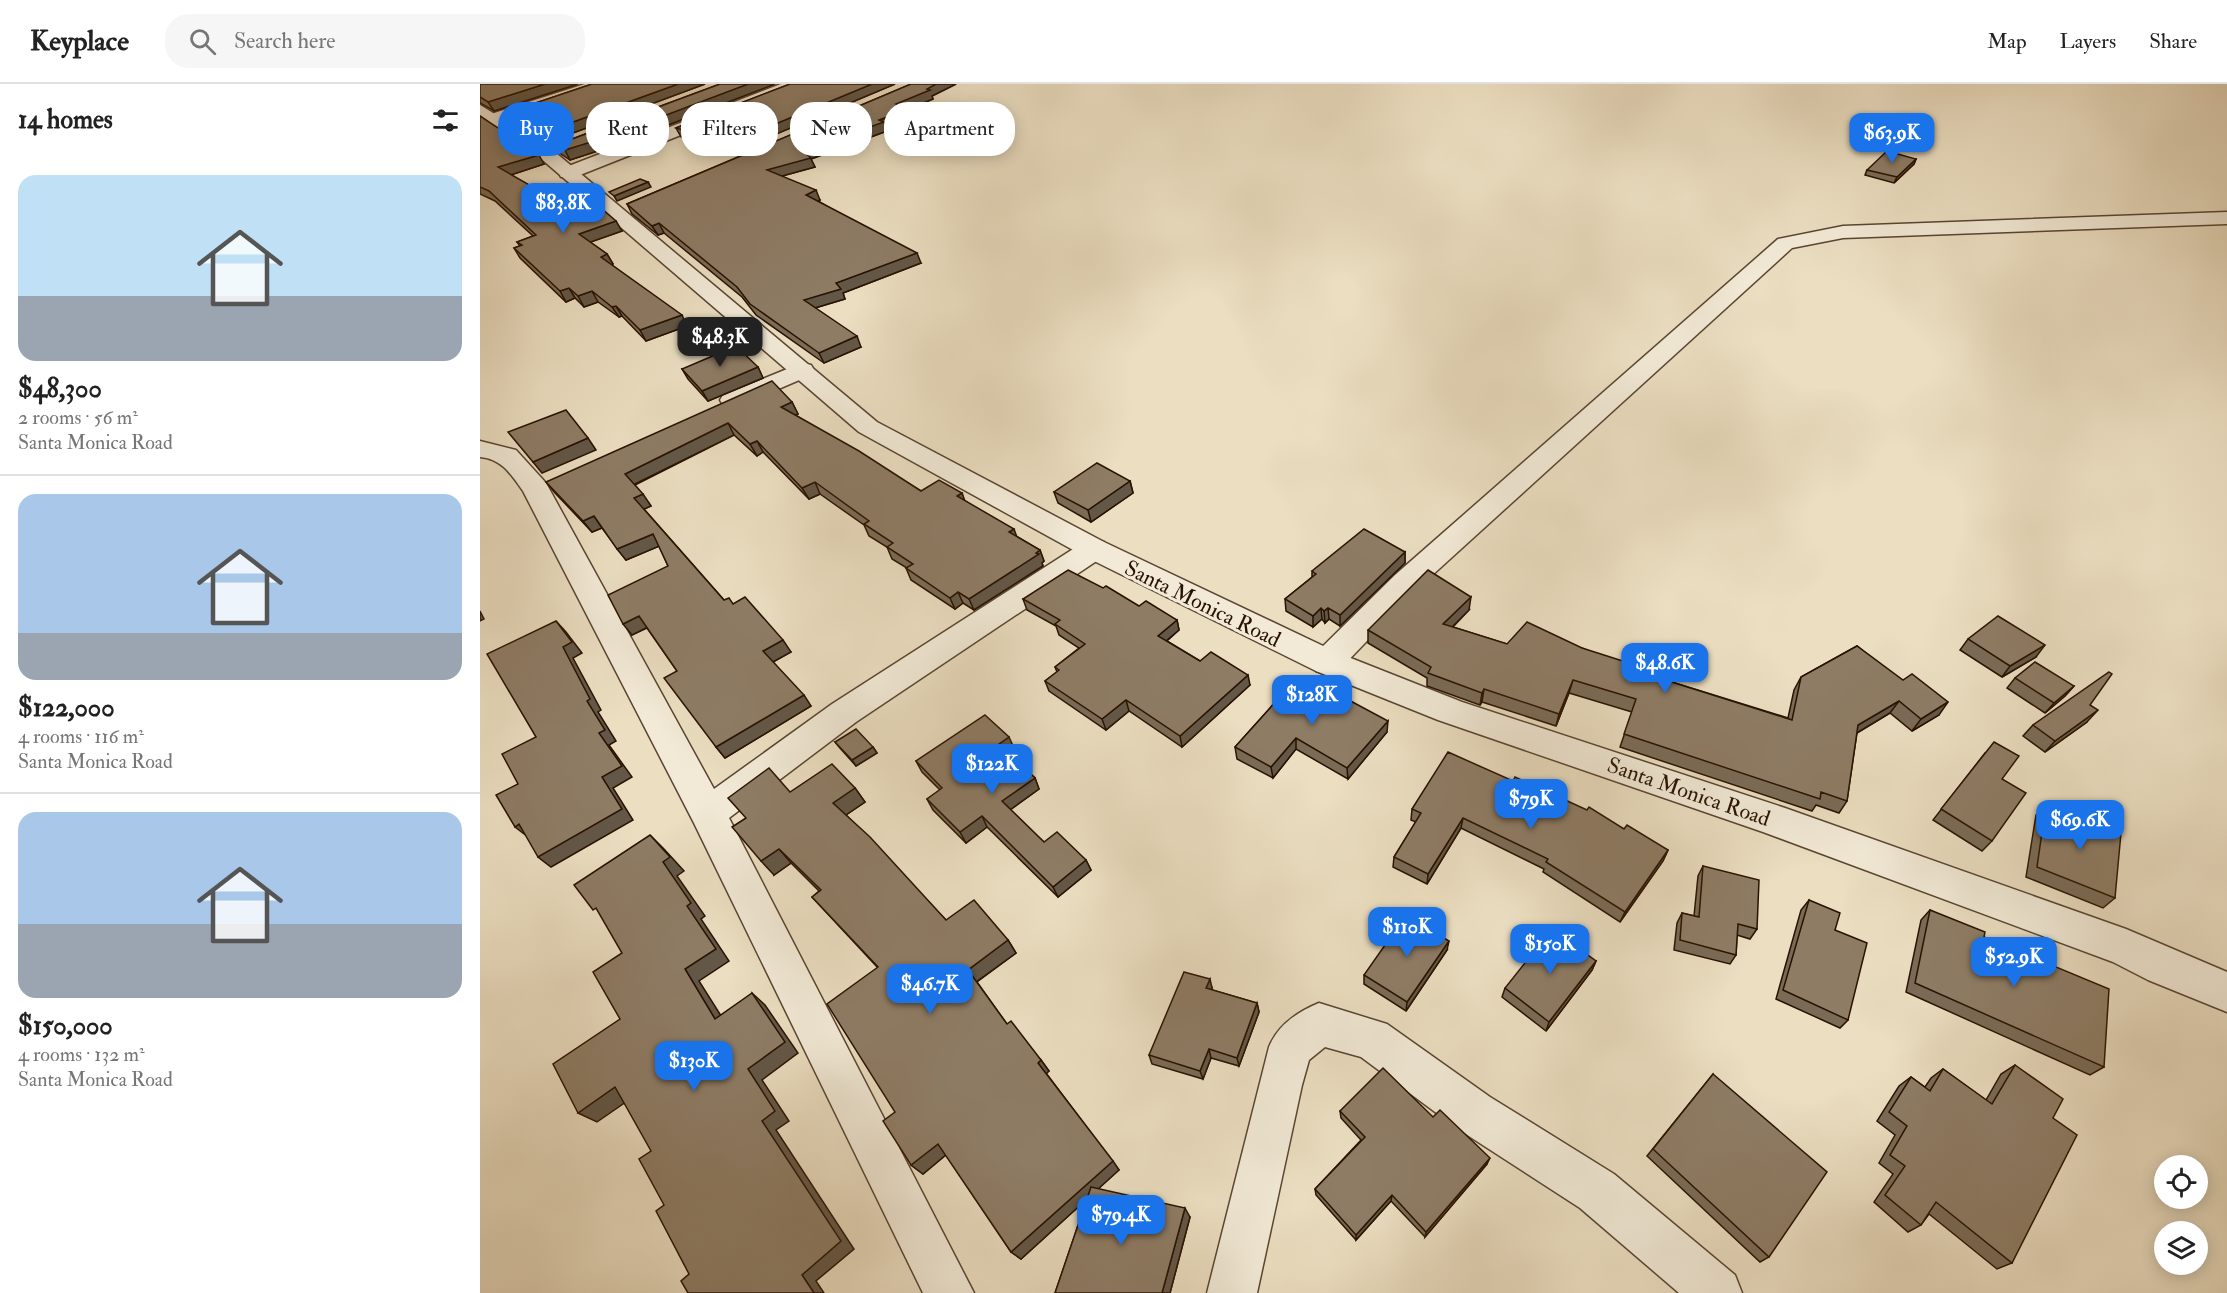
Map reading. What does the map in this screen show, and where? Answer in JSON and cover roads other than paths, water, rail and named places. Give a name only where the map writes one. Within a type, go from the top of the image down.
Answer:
[{"type":"street","points":[[487,114],[601,84]]},
{"type":"street","points":[[568,173],[796,84]]},
{"type":"street","name":"Santa Monica Road","points":[[549,156],[568,173],[625,207],[802,370],[868,426],[1094,549],[1327,662],[1450,711],[1772,819],[2126,948],[2162,966],[2227,992]]},
{"type":"street","points":[[1327,662],[1406,582],[1785,243],[1843,232],[2227,218]]},
{"type":"street","points":[[709,410],[802,370]]},
{"type":"street","points":[[480,449],[495,449],[507,453],[547,484],[708,813],[949,1293]]},
{"type":"street","points":[[708,813],[844,713],[1094,549]]},
{"type":"street","points":[[1232,1293],[1280,1085],[1291,1047],[1319,1024],[1372,1039],[1474,1113],[1597,1191],[1717,1293]]}]
